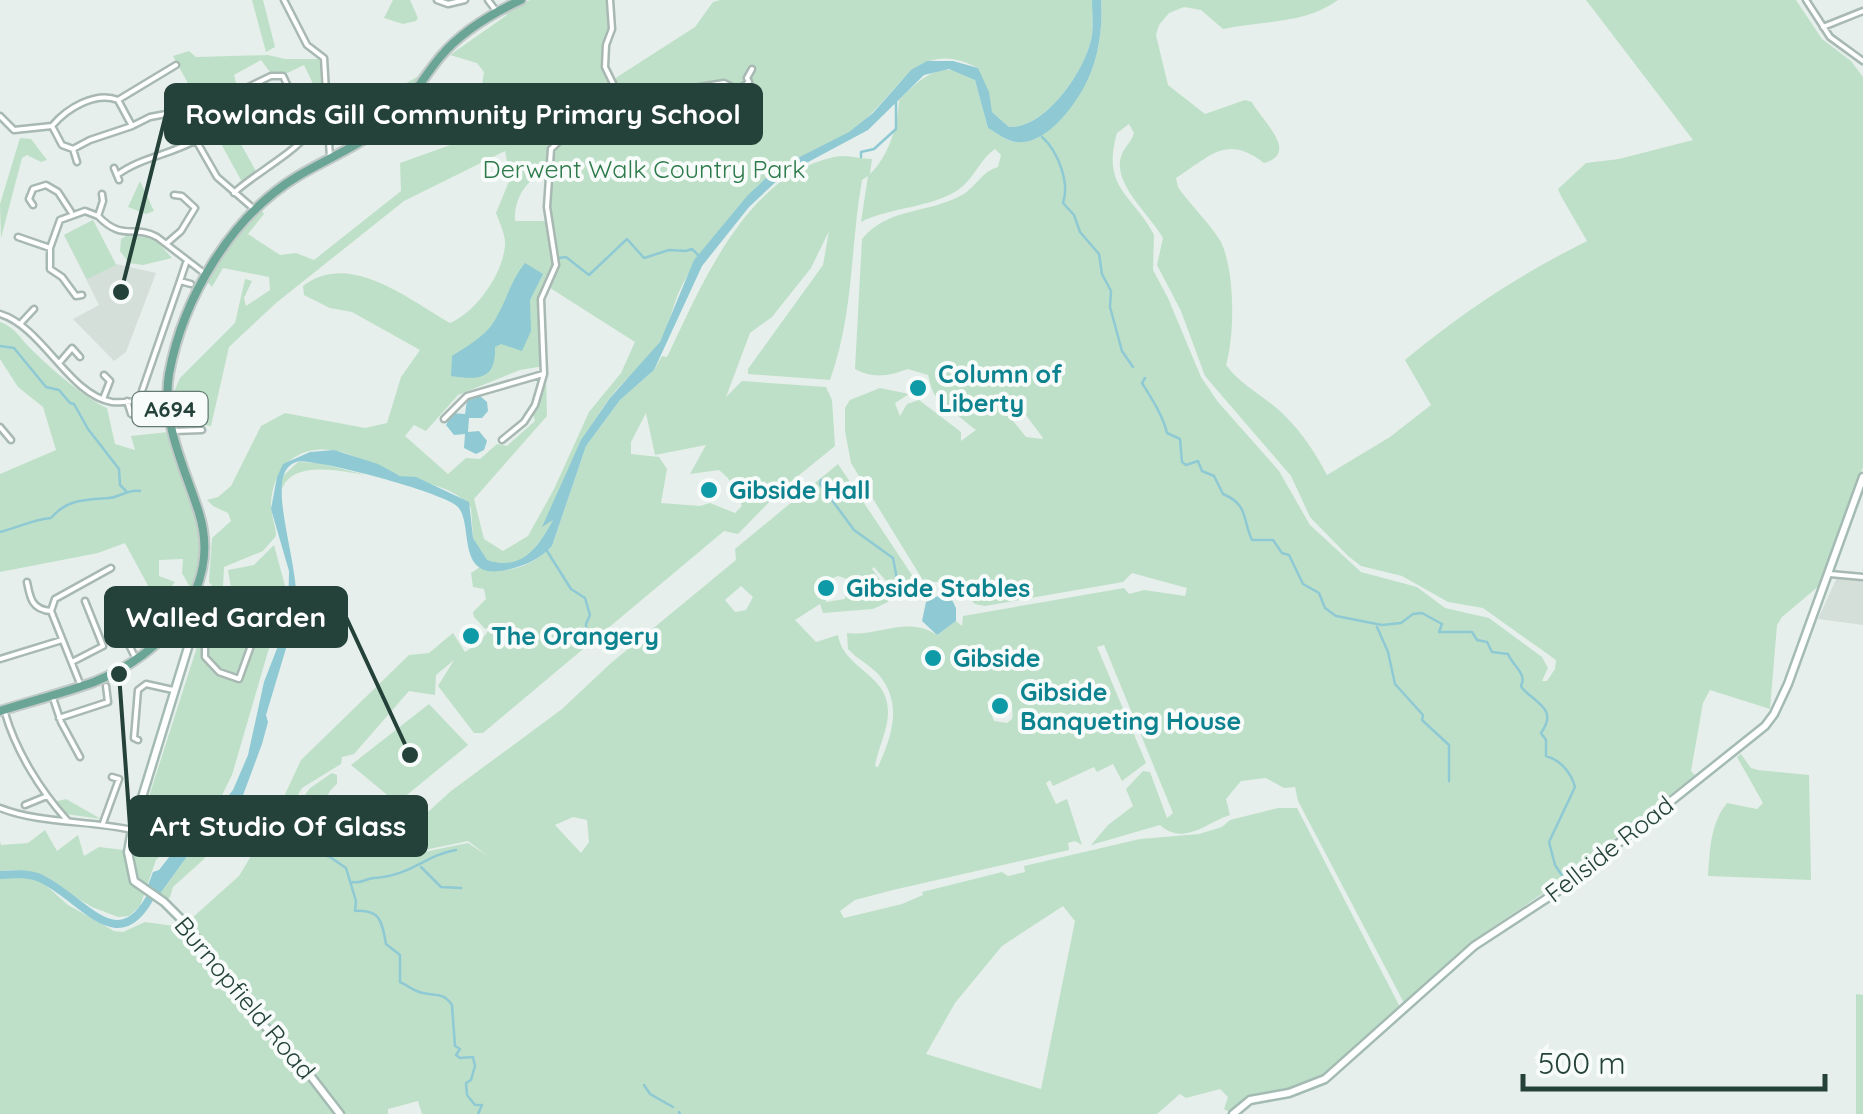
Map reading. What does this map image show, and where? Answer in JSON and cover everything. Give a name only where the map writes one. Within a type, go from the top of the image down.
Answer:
[{"type":"main road","name":"A694","points":[[2,708],[81,686],[111,673],[154,644],[198,605],[206,562],[205,537],[179,462],[168,396],[173,358],[206,274],[254,209],[276,190],[388,122],[461,36],[520,0]]},
{"type":"street","points":[[284,0],[308,45],[324,58],[330,158]]},
{"type":"street","points":[[438,0],[444,4],[466,0]]},
{"type":"street","points":[[488,0],[497,12]]},
{"type":"street","points":[[610,0],[612,28],[606,44],[605,67],[620,98]]},
{"type":"street","points":[[1806,0],[1830,37],[1863,61]]},
{"type":"street","points":[[1823,27],[1863,10]]},
{"type":"street","points":[[118,100],[176,64]]},
{"type":"street","points":[[502,440],[524,422],[544,374],[541,299],[556,265],[547,207],[551,149],[578,124],[620,98],[724,83],[738,90],[748,82],[752,69]]},
{"type":"street","points":[[222,100],[276,74],[287,81],[309,130],[308,138],[234,192]]},
{"type":"street","points":[[0,116],[18,130],[52,126],[82,103],[108,96],[118,100],[132,126]]},
{"type":"street","points":[[244,137],[298,105]]},
{"type":"street","points":[[52,126],[62,145],[72,149],[172,111],[180,114],[216,177],[254,209]]},
{"type":"street","points":[[114,168],[118,178],[134,164],[171,154],[196,140]]},
{"type":"street","points":[[72,149],[77,162]]},
{"type":"street","points":[[34,205],[26,198],[33,189],[46,185],[58,192],[72,214]]},
{"type":"street","points":[[98,216],[106,200],[102,194]]},
{"type":"street","points":[[166,244],[181,231],[195,208],[182,196],[174,195]]},
{"type":"street","points":[[82,295],[76,296],[62,277],[50,269],[50,248],[60,220],[72,214],[98,216],[120,232],[148,232],[206,274]]},
{"type":"street","points":[[18,237],[50,248]]},
{"type":"street","points":[[142,399],[186,262]]},
{"type":"street","points":[[180,280],[191,284]]},
{"type":"street","points":[[20,324],[34,309]]},
{"type":"street","points":[[0,314],[20,324],[81,384],[102,398],[128,401],[168,396]]},
{"type":"street","points":[[60,362],[72,348],[80,357]]},
{"type":"street","points":[[102,398],[113,380],[104,374]]},
{"type":"street","points":[[444,419],[467,396],[544,374]]},
{"type":"street","points":[[128,401],[132,414],[144,417]]},
{"type":"street","points":[[0,426],[8,430],[11,440]]},
{"type":"street","points":[[172,431],[202,430]]},
{"type":"street","name":"Fellside Road","points":[[1234,1114],[1250,1100],[1289,1093],[1324,1079],[1484,939],[1561,889],[1770,721],[1830,574],[1863,478]]},
{"type":"street","points":[[81,686],[51,611],[55,599],[110,568]]},
{"type":"street","points":[[1830,574],[1863,577]]},
{"type":"street","points":[[27,582],[32,602],[40,610],[51,611]]},
{"type":"street","points":[[72,662],[103,646],[84,601]]},
{"type":"street","points":[[161,603],[179,618]]},
{"type":"street","points":[[198,605],[205,619],[205,657],[219,672],[239,679],[257,629]]},
{"type":"street","name":"Burnopfield Road","points":[[198,605],[132,830],[129,866],[134,881],[164,902],[196,936],[260,1021],[340,1114]]},
{"type":"street","points":[[127,607],[126,639],[135,657]]},
{"type":"street","points":[[0,660],[64,640]]},
{"type":"street","points":[[138,740],[134,738],[138,690],[151,684],[176,690]]},
{"type":"street","points":[[59,718],[108,702],[106,686]]},
{"type":"street","points":[[52,695],[59,718],[80,756]]},
{"type":"street","points":[[2,708],[10,732],[49,799],[67,820]]},
{"type":"street","points":[[104,823],[119,779],[112,777]]},
{"type":"street","points":[[26,805],[49,799]]},
{"type":"street","points":[[47,818],[49,799]]},
{"type":"street","points":[[0,808],[14,814],[104,823],[132,830]]},
{"type":"shaded area","points":[[93,220],[116,264],[156,273],[126,352],[114,361],[73,319],[99,305],[64,235]]},
{"type":"shaded area","points":[[1838,575],[1863,579],[1863,625],[1818,619]]},
{"type":"green space","points":[[252,0],[263,0],[275,47],[266,52]]},
{"type":"green space","points":[[393,0],[410,0],[416,21],[403,24],[384,18]]},
{"type":"green space","name":"Derwent Walk Country Park","points":[[530,0],[610,0],[612,25],[607,59],[611,81],[695,27],[713,2],[720,0],[1092,0],[1093,25],[1087,53],[1071,82],[1036,119],[1009,127],[992,112],[978,68],[957,60],[939,59],[911,72],[850,132],[787,164],[759,184],[690,270],[655,350],[599,413],[560,487],[548,519],[553,520],[526,556],[507,564],[484,559],[473,538],[471,508],[464,500],[352,455],[323,449],[299,455],[282,469],[271,505],[276,536],[263,551],[224,567],[223,587],[212,586],[212,538],[231,521],[228,513],[207,500],[231,486],[261,426],[285,413],[365,428],[387,423],[401,377],[420,350],[352,312],[330,308],[304,295],[303,286],[321,276],[359,276],[397,291],[450,323],[460,318],[486,291],[503,256],[504,237],[496,213],[510,179],[505,151],[404,201],[276,303],[229,347],[211,426],[179,422],[174,392],[180,378],[235,323],[245,279],[252,281],[244,298],[246,306],[270,290],[269,277],[223,268],[212,287],[206,280],[261,209],[264,214],[248,234],[280,255],[296,253],[314,260],[401,191],[400,163],[509,124],[514,114],[495,103],[482,86],[484,72],[477,63],[450,55],[507,15],[503,13]],"holes":[[[540,174],[548,174],[548,221],[515,221],[521,194]],[[547,286],[635,342],[621,373],[589,412],[528,536],[503,551],[484,539],[474,499],[547,416],[546,375],[533,414],[535,421],[507,446],[497,444],[480,459],[466,458],[448,474],[405,436],[414,425],[426,431],[458,395],[520,370],[544,366],[541,299]]]},
{"type":"green space","points":[[1101,0],[1338,0],[1297,18],[1223,29],[1201,10],[1184,7],[1169,13],[1156,35],[1168,85],[1205,114],[1245,100],[1252,102],[1279,144],[1279,152],[1264,163],[1251,154],[1229,149],[1209,156],[1176,178],[1178,187],[1226,254],[1232,303],[1226,365],[1292,424],[1327,475],[1390,437],[1431,405],[1405,360],[1493,295],[1587,241],[1558,189],[1586,163],[1619,159],[1693,140],[1586,0],[1796,0],[1822,39],[1851,61],[1863,77],[1863,467],[1820,585],[1777,625],[1770,709],[1710,690],[1703,703],[1691,771],[1695,775],[1555,885],[1490,929],[1404,1003],[1298,801],[1295,787],[1284,788],[1266,778],[1241,781],[1226,799],[1230,815],[1196,830],[1178,834],[1160,825],[1091,845],[1108,825],[1133,806],[1126,789],[1143,771],[1150,772],[1167,818],[1173,813],[1104,645],[1097,647],[1146,763],[1122,781],[1113,764],[1097,772],[1094,767],[1053,786],[1050,780],[1046,783],[1056,804],[1067,799],[1082,845],[1075,841],[1068,843],[1069,850],[855,900],[840,911],[844,918],[902,904],[923,895],[922,892],[1002,872],[1008,876],[1025,872],[1024,866],[1140,839],[1199,834],[1222,827],[1230,820],[1278,808],[1297,808],[1400,1007],[1316,1079],[1261,1094],[1229,1112],[1224,1109],[1228,1097],[1220,1089],[1186,1098],[1180,1094],[1157,1114],[422,1114],[418,1101],[388,1109],[388,1114],[344,1114],[317,1078],[310,1082],[334,1114],[0,1114],[0,877],[17,875],[40,880],[68,905],[114,931],[123,932],[145,922],[182,927],[239,876],[272,821],[285,823],[310,788],[332,773],[337,775],[337,784],[327,797],[329,813],[360,834],[364,844],[381,855],[468,843],[488,856],[468,841],[383,853],[451,791],[562,709],[611,663],[736,560],[735,549],[838,464],[918,584],[898,595],[874,567],[890,593],[888,602],[873,609],[823,613],[820,604],[795,620],[816,642],[838,635],[848,656],[881,689],[888,719],[875,766],[878,767],[891,732],[891,697],[879,675],[848,649],[847,633],[915,627],[937,635],[956,621],[962,626],[963,616],[1124,588],[1129,594],[1144,590],[1185,596],[1187,588],[1132,573],[1123,582],[985,606],[975,604],[950,582],[924,582],[851,463],[845,408],[850,400],[880,388],[909,394],[895,403],[900,416],[907,404],[919,400],[961,432],[961,441],[976,430],[937,398],[928,375],[908,369],[875,375],[855,369],[862,239],[884,221],[962,195],[998,167],[1001,155],[995,149],[964,185],[947,196],[861,222],[868,176],[862,180],[848,305],[830,380],[748,374],[823,265],[829,231],[811,268],[772,317],[750,333],[726,397],[742,381],[826,387],[832,400],[835,446],[782,489],[738,534],[724,531],[483,733],[474,733],[438,686],[454,660],[436,675],[435,695],[409,691],[354,754],[342,757],[341,764],[302,788],[292,805],[286,807],[281,803],[301,760],[409,655],[429,653],[453,633],[465,652],[479,643],[492,626],[485,629],[474,617],[473,612],[486,599],[484,589],[473,587],[471,573],[480,567],[519,567],[552,546],[586,446],[620,400],[654,370],[662,356],[667,357],[730,237],[775,186],[803,168],[839,156],[872,159],[870,174],[891,140],[899,100],[916,84],[943,70],[963,73],[975,80],[988,128],[1013,142],[1039,136],[1069,110],[1089,77],[1098,49]],"holes":[[[1129,124],[1134,133],[1122,154],[1122,176],[1163,238],[1157,265],[1181,311],[1205,376],[1291,476],[1310,517],[1361,566],[1402,576],[1448,602],[1483,608],[1556,660],[1547,681],[1542,681],[1548,668],[1542,657],[1489,618],[1445,608],[1417,587],[1361,572],[1310,525],[1279,471],[1201,377],[1153,270],[1154,235],[1116,179],[1113,152],[1117,133]],[[1014,399],[1043,438],[1026,437],[1001,406]],[[646,413],[655,455],[706,445],[690,474],[719,470],[728,478],[742,506],[735,513],[710,503],[661,503],[667,469],[659,457],[631,454],[631,442]],[[838,576],[847,579],[845,599],[826,602],[823,582]],[[741,586],[753,597],[746,610],[735,612],[725,600]],[[1000,695],[1011,704],[1012,719],[1007,723],[994,721],[987,702]],[[573,817],[587,820],[589,842],[581,853],[555,825]],[[1063,906],[1075,921],[1041,1089],[926,1054],[955,1003],[1002,946]]]},
{"type":"green space","points":[[189,51],[196,57],[268,55],[321,59],[324,89],[317,92],[304,65],[285,74],[270,72],[261,60],[234,75],[238,90],[217,101],[257,173],[242,182],[173,56]]},
{"type":"green space","points":[[424,68],[394,110],[352,140],[350,135],[376,100],[417,77]]},
{"type":"green space","points":[[20,138],[31,139],[47,160],[41,162],[27,155],[22,158],[1,238],[0,204]]},
{"type":"green space","points":[[140,181],[154,211],[146,214],[128,207]]},
{"type":"green space","points":[[93,220],[116,265],[87,279],[64,235]]},
{"type":"green space","points":[[153,237],[172,258],[143,265],[129,263],[120,251],[121,239]]},
{"type":"green space","points":[[0,322],[67,381],[107,408],[115,444],[135,450],[131,436],[168,432],[197,527],[198,567],[192,591],[182,573],[183,559],[159,560],[159,576],[175,582],[167,593],[152,593],[125,543],[98,553],[0,572],[0,474],[56,450],[43,407],[18,387],[0,359]]},
{"type":"green space","points":[[298,462],[366,475],[305,471],[286,482],[281,492],[283,476]]},
{"type":"green space","points":[[274,545],[288,597],[274,631],[232,775],[220,799],[156,860],[140,906],[129,916],[118,917],[92,907],[38,875],[0,871],[0,841],[1,845],[28,843],[45,830],[57,851],[78,835],[84,856],[99,847],[132,851],[135,828],[144,812],[196,650],[202,608],[236,618],[228,570],[254,565]]},
{"type":"green space","points":[[429,704],[468,745],[397,803],[351,765]]},
{"type":"green space","points":[[1741,754],[1751,768],[1809,775],[1811,880],[1708,876],[1714,828],[1727,803],[1757,809],[1763,803],[1737,757]]},
{"type":"green space","points":[[66,799],[101,819],[66,814],[54,802]]},
{"type":"green space","points":[[235,809],[247,824],[246,842],[219,838],[203,860],[173,887],[170,897],[166,900],[159,895],[194,847]]},
{"type":"green space","points":[[1856,994],[1863,995],[1863,1114],[1856,1114]]},
{"type":"water","points":[[1092,0],[1101,0],[1101,9],[1100,39],[1092,68],[1069,110],[1039,137],[1016,142],[988,128],[975,80],[949,69],[924,75],[868,130],[782,176],[749,207],[702,266],[654,370],[620,400],[586,446],[552,546],[536,559],[506,570],[479,567],[469,549],[458,507],[430,493],[307,462],[296,462],[285,472],[282,490],[297,599],[295,625],[266,715],[262,744],[239,806],[194,847],[159,895],[147,888],[153,872],[233,790],[248,755],[264,682],[288,620],[289,571],[271,509],[283,464],[310,452],[334,450],[378,464],[400,476],[416,477],[469,502],[473,538],[487,560],[510,563],[528,555],[553,520],[542,527],[581,440],[610,398],[660,342],[694,260],[748,195],[786,164],[849,132],[873,113],[911,70],[927,61],[953,61],[978,68],[989,92],[992,112],[1009,127],[1036,119],[1061,96],[1087,53],[1092,35]]},
{"type":"water","points":[[525,263],[543,274],[530,300],[531,331],[522,351],[501,344],[495,347],[489,372],[470,378],[451,376],[452,356],[491,326]]},
{"type":"water","points":[[480,396],[487,402],[488,411],[482,418],[469,418],[468,432],[479,431],[487,441],[484,450],[476,454],[464,448],[465,434],[454,435],[446,425],[452,413],[465,414],[467,400]]},
{"type":"water","points":[[938,596],[952,600],[956,621],[937,635],[922,621],[926,602]]},
{"type":"waterway","points":[[861,157],[861,152],[874,149],[896,129],[896,99]]},
{"type":"waterway","points":[[1042,137],[1061,168],[1063,203],[1099,254],[1102,274],[1111,291],[1110,307],[1122,351],[1133,367]]},
{"type":"waterway","points":[[559,258],[566,257],[589,275],[627,239],[644,258],[669,250],[692,249],[700,257]]},
{"type":"waterway","points":[[0,346],[14,348],[46,387],[59,390],[74,404],[119,469],[120,485],[126,491]]},
{"type":"waterway","points":[[1145,378],[1142,383],[1167,433],[1180,439],[1182,462],[1186,465],[1198,461],[1202,471],[1214,476],[1223,494],[1241,508],[1252,540],[1273,540],[1282,553],[1289,555],[1303,584],[1319,593],[1325,608],[1336,616],[1382,625],[1401,623],[1422,613],[1442,624],[1439,632],[1472,632],[1477,640],[1487,642],[1492,652],[1508,654],[1521,673],[1522,687],[1547,714],[1541,733],[1546,740],[1546,756],[1564,767],[1575,787],[1549,842],[1563,877]]},
{"type":"waterway","points":[[821,480],[820,484],[854,530],[893,558],[899,590]]},
{"type":"waterway","points":[[0,532],[51,518],[63,507],[77,502],[140,491]]},
{"type":"waterway","points":[[547,551],[571,589],[585,598],[590,615],[586,624],[587,643]]},
{"type":"waterway","points":[[1377,627],[1395,684],[1423,715],[1422,720],[1449,745],[1449,781]]},
{"type":"waterway","points":[[224,818],[239,831],[257,829]]},
{"type":"waterway","points":[[267,828],[346,868],[356,901],[355,911],[375,914],[386,944],[400,955],[400,982],[420,992],[442,996],[452,1005],[455,1046],[460,1049],[456,1055],[473,1057],[475,1066],[471,1080],[466,1083],[467,1095],[475,1105],[482,1105],[478,1114]]},
{"type":"waterway","points":[[352,882],[398,873],[456,850]]},
{"type":"waterway","points":[[421,867],[441,887],[461,888]]},
{"type":"waterway","points":[[0,875],[40,878],[114,924],[128,922],[141,911],[154,890]]},
{"type":"waterway","points":[[644,1085],[650,1094],[673,1107]]},
{"type":"place","name":"Rowlands Gill Community Primary School","points":[[121,292]]},
{"type":"place","name":"Column of Liberty","points":[[918,388]]},
{"type":"place","name":"Gibside Hall","points":[[709,490]]},
{"type":"place","name":"Gibside Stables","points":[[826,588]]},
{"type":"place","name":"The Orangery","points":[[471,636]]},
{"type":"place","name":"Gibside","points":[[933,658]]},
{"type":"place","name":"Art Studio Of Glass","points":[[119,674]]},
{"type":"place","name":"Gibside Banqueting House","points":[[1000,706]]},
{"type":"place","name":"Walled Garden","points":[[410,755]]}]
